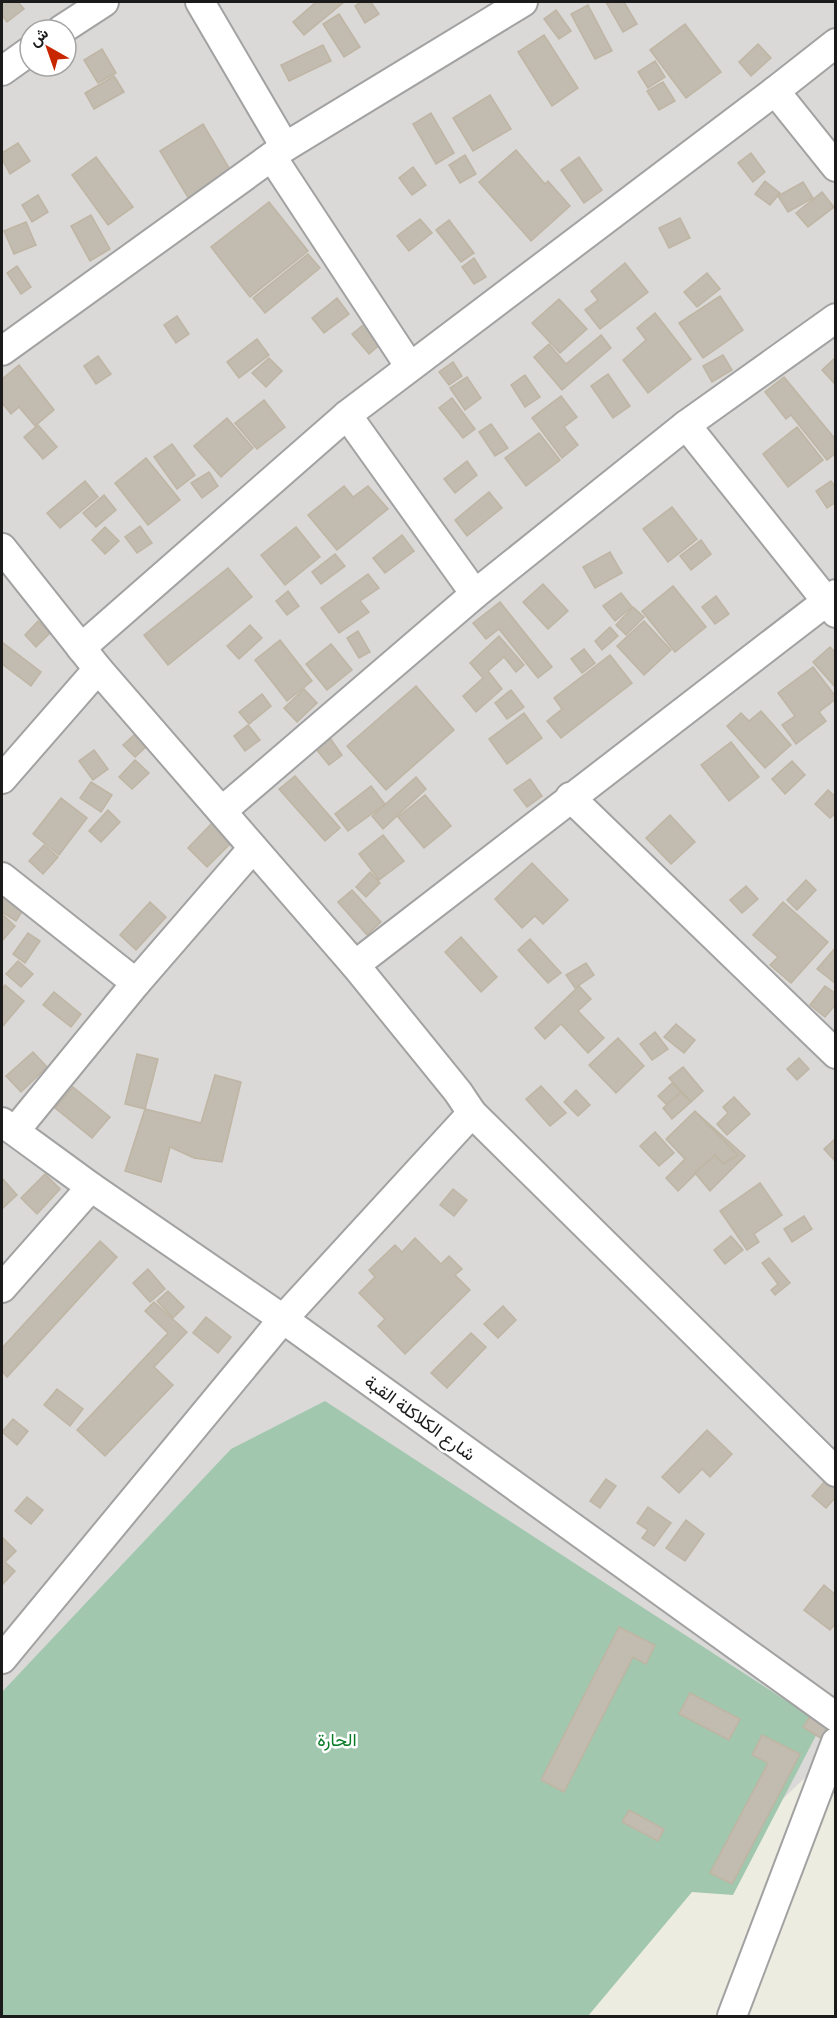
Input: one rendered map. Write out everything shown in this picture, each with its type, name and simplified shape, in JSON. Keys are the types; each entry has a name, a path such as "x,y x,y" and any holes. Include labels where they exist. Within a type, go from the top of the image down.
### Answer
{"street":[{"path":"78,19 104,2"},
{"path":"200,2 279,152 410,367"},
{"path":"2,351 279,152 523,2"},
{"path":"2,779 89,658 347,415 836,43"},
{"path":"2,70 18,59"},
{"path":"775,91 836,167"},
{"path":"222,811 475,594 686,425 836,318"},
{"path":"347,415 475,594"},
{"path":"355,965 570,797 832,603 686,425"},
{"path":"2,548 89,658 355,965 458,1092 471,1113 836,1472"},
{"path":"570,797 836,1054"},
{"path":"8,1126 253,848"},
{"path":"2,877 136,983"},
{"path":"2,1659 283,1319 471,1113"},
{"name":"شارع الكلاكلة القبة","path":"8,1126 91,1187 283,1319 836,1717"},
{"path":"2,1288 91,1187"},
{"path":"732,2016 836,1742"}],"shaded area":[{"path":"2,2 835,2 835,1749 556,2016 2,2016"}],"green space":[{"name":"الحارة","path":"325,1401 822,1724 733,1895 692,1892 588,2016 2,2016 2,1692 231,1449"}],"building":[{"path":"2,2 18,2 24,9 7,22 2,15"},
{"path":"316,2 344,2 304,35 293,22"},
{"path":"361,2 371,2 379,14 365,23 355,6"},
{"path":"606,2 624,2 637,24 623,32"},
{"path":"588,5 612,51 595,59 571,14"},
{"path":"556,10 571,31 559,39 544,19"},
{"path":"339,14 360,47 344,57 323,24"},
{"path":"685,24 721,72 686,98 650,50"},
{"path":"544,35 578,88 552,106 518,52"},
{"path":"758,44 771,58 751,76 739,62"},
{"path":"323,45 331,61 289,81 281,65"},
{"path":"102,49 116,73 98,83 84,60"},
{"path":"655,61 665,77 648,88 638,72"},
{"path":"114,76 124,92 94,109 85,93"},
{"path":"663,82 675,101 659,110 647,91"},
{"path":"490,95 511,129 473,151 453,118"},
{"path":"431,113 454,153 436,164 413,124"},
{"path":"203,124 232,173 189,199 160,151"},
{"path":"18,143 30,161 10,174 2,159 2,153"},
{"path":"516,150 545,184 548,181 570,206 531,241 479,182"},
{"path":"751,153 765,172 753,182 738,163"},
{"path":"465,155 476,174 460,183 449,165"},
{"path":"96,157 133,207 108,225 72,175"},
{"path":"579,157 602,190 584,203 561,170"},
{"path":"413,167 426,185 412,195 399,178"},
{"path":"765,181 780,193 770,205 755,194"},
{"path":"803,182 813,198 788,212 778,196"},
{"path":"822,192 834,207 808,227 796,213"},
{"path":"38,195 48,212 32,222 22,205"},
{"path":"269,202 308,251 250,297 211,247"},
{"path":"91,215 110,249 90,261 71,226"},
{"path":"680,218 690,238 669,248 659,228"},
{"path":"420,219 432,233 409,251 397,236"},
{"path":"449,220 474,253 461,262 436,230"},
{"path":"26,222 36,245 14,254 4,231"},
{"path":"308,254 320,268 265,313 253,298"},
{"path":"474,258 486,277 474,284 462,267"},
{"path":"625,263 648,292 600,329 585,310 598,300 591,291"},
{"path":"17,266 31,287 21,294 7,273"},
{"path":"707,273 720,289 697,307 684,292"},
{"path":"720,296 743,330 703,358 679,323"},
{"path":"337,298 349,314 324,333 312,318"},
{"path":"559,299 587,329 560,353 532,323"},
{"path":"655,313 691,359 648,393 623,360 646,340 637,328"},
{"path":"177,316 189,334 176,343 164,325"},
{"path":"373,317 389,337 369,354 352,334"},
{"path":"601,335 611,348 562,390 534,357 549,344 566,364"},
{"path":"257,339 269,355 239,378 227,362"},
{"path":"723,355 732,370 712,382 703,366"},
{"path":"98,356 111,374 96,384 84,366"},
{"path":"836,357 836,382 834,383 822,370"},
{"path":"269,358 282,371 266,387 252,373"},
{"path":"453,362 462,376 449,385 439,372"},
{"path":"19,365 54,410 35,426 19,407 11,414 2,403 2,379"},
{"path":"608,374 630,406 613,418 591,386"},
{"path":"525,375 540,397 525,407 511,385"},
{"path":"467,377 481,398 465,410 450,388"},
{"path":"784,377 836,440 836,453 827,460 791,415 786,419 765,392"},
{"path":"561,396 577,417 564,427 578,445 562,458 532,418"},
{"path":"452,398 475,429 463,438 439,408"},
{"path":"264,400 285,427 257,449 235,423"},
{"path":"227,418 253,448 221,477 194,446"},
{"path":"491,424 508,448 495,456 479,432"},
{"path":"38,425 57,447 43,459 24,437"},
{"path":"797,427 823,460 788,487 763,454"},
{"path":"539,433 560,460 526,486 505,458"},
{"path":"172,444 195,475 177,489 154,457"},
{"path":"146,458 180,500 148,525 115,483"},
{"path":"467,461 477,475 455,493 444,479"},
{"path":"209,472 218,486 202,498 191,483"},
{"path":"85,481 98,497 60,528 47,513"},
{"path":"831,481 836,488 836,502 827,508 816,491"},
{"path":"344,486 353,497 368,486 388,509 337,550 308,515"},
{"path":"489,492 502,508 467,536 455,520"},
{"path":"104,495 116,510 96,527 83,513"},
{"path":"672,507 697,539 668,562 643,529"},
{"path":"140,526 152,543 137,553 125,537"},
{"path":"105,527 119,541 105,554 92,540"},
{"path":"296,527 320,557 285,585 261,555"},
{"path":"402,535 414,551 385,573 373,558"},
{"path":"701,540 711,554 691,570 680,556"},
{"path":"610,552 622,573 595,588 583,567"},
{"path":"335,554 345,566 321,584 312,572"},
{"path":"228,568 252,597 168,665 144,635"},
{"path":"368,574 379,588 360,601 369,612 339,633 321,608"},
{"path":"543,584 568,611 548,629 523,602"},
{"path":"673,586 706,627 675,652 642,611"},
{"path":"288,591 299,606 287,615 276,601"},
{"path":"621,593 632,607 615,621 603,606"},
{"path":"716,596 729,614 715,624 702,607"},
{"path":"500,602 552,667 538,678 499,629 486,639 473,623"},
{"path":"633,607 644,617 626,635 616,625"},
{"path":"38,621 50,633 36,647 25,635"},
{"path":"644,621 671,650 644,675 617,646"},
{"path":"250,625 262,638 239,659 227,646"},
{"path":"610,627 618,636 602,650 595,641"},
{"path":"358,631 370,652 359,658 347,638"},
{"path":"499,636 524,665 516,672 504,657 488,671 502,689 476,712 463,696 483,678 470,663"},
{"path":"280,640 312,681 287,701 255,660"},
{"path":"2,642 41,672 31,686 2,664"},
{"path":"331,644 352,670 327,690 306,664"},
{"path":"830,647 836,653 836,688 813,662"},
{"path":"584,649 595,663 582,673 571,659"},
{"path":"610,655 632,683 561,738 547,721 562,709 554,698"},
{"path":"813,667 836,699 819,712 826,721 796,744 782,725 795,716 778,693"},
{"path":"416,686 454,730 386,790 347,746"},
{"path":"304,689 317,703 297,722 284,708"},
{"path":"511,690 524,707 507,719 495,703"},
{"path":"262,694 271,706 249,724 239,712"},
{"path":"761,711 791,745 765,768 727,726 741,713 749,721"},
{"path":"524,713 542,738 507,764 489,739"},
{"path":"248,725 260,740 245,751 234,736"},
{"path":"135,734 146,747 135,757 123,745"},
{"path":"330,738 342,755 329,765 316,749"},
{"path":"731,742 759,777 729,801 701,765"},
{"path":"94,750 108,769 93,780 79,761"},
{"path":"135,760 149,773 132,789 119,777"},
{"path":"792,761 805,775 785,794 772,779"},
{"path":"295,776 340,828 325,841 279,789"},
{"path":"416,777 426,789 383,829 372,816"},
{"path":"530,779 542,796 527,807 514,790"},
{"path":"91,782 112,795 101,812 80,798"},
{"path":"371,786 385,804 348,831 335,814"},
{"path":"828,790 836,797 836,813 830,818 815,804"},
{"path":"425,795 451,826 424,848 398,817"},
{"path":"61,798 87,818 59,855 33,834"},
{"path":"108,810 120,822 101,842 89,831"},
{"path":"670,815 695,842 671,864 646,838"},
{"path":"213,822 233,841 207,867 188,848"},
{"path":"383,835 404,861 379,880 359,854"},
{"path":"44,845 58,857 43,874 29,861"},
{"path":"532,863 568,900 543,924 535,916 522,928 495,899"},
{"path":"370,872 380,883 366,897 356,887"},
{"path":"806,880 816,890 797,910 787,900"},
{"path":"746,886 758,899 742,913 730,900"},
{"path":"352,890 381,922 367,935 338,902"},
{"path":"2,891 25,907 16,921 2,912"},
{"path":"150,902 166,917 136,950 120,935"},
{"path":"783,902 828,942 791,983 770,965 778,957 753,935"},
{"path":"2,914 15,926 2,941"},
{"path":"28,933 40,941 25,963 13,954"},
{"path":"461,937 497,977 481,992 445,952"},
{"path":"530,939 561,973 548,983 518,950"},
{"path":"836,947 836,984 817,969"},
{"path":"18,961 33,974 21,987 6,974"},
{"path":"586,963 594,975 575,988 566,975"},
{"path":"5,985 24,1001 2,1027 2,989"},
{"path":"579,986 591,999 578,1011 604,1038 588,1053 561,1024 545,1039 535,1028"},
{"path":"825,986 836,994 836,1004 825,1017 810,1005"},
{"path":"54,992 81,1014 71,1027 43,1005"},
{"path":"676,1024 695,1040 684,1053 664,1037"},
{"path":"655,1032 668,1049 652,1060 640,1044"},
{"path":"618,1038 644,1066 616,1093 589,1065"},
{"path":"33,1052 47,1067 21,1092 6,1076"},
{"path":"137,1054 158,1059 145,1109 125,1104"},
{"path":"799,1058 809,1069 797,1080 787,1069"},
{"path":"683,1067 703,1091 691,1102 669,1078"},
{"path":"215,1075 241,1082 222,1162 194,1158 170,1147 161,1182 125,1171 145,1109 201,1123"},
{"path":"672,1083 681,1092 667,1105 658,1096"},
{"path":"541,1086 566,1113 550,1126 526,1099"},
{"path":"73,1087 110,1117 92,1138 55,1108"},
{"path":"576,1090 590,1105 578,1116 564,1102"},
{"path":"681,1092 691,1102 672,1119 663,1108"},
{"path":"734,1097 750,1114 727,1135 717,1124 728,1113 723,1107"},
{"path":"695,1111 738,1155 726,1167 715,1155 678,1191 666,1178 685,1159 666,1139"},
{"path":"698,1114 745,1156 710,1191 695,1173 715,1155 723,1164 738,1155"},
{"path":"655,1132 674,1153 659,1166 640,1146"},
{"path":"836,1138 836,1162 824,1149"},
{"path":"45,1174 60,1189 37,1214 21,1198"},
{"path":"2,1178 17,1195 2,1209"},
{"path":"760,1183 782,1215 754,1234 759,1242 747,1250 720,1211"},
{"path":"453,1189 467,1200 454,1216 440,1205"},
{"path":"804,1216 812,1229 792,1242 784,1229"},
{"path":"731,1236 743,1250 725,1264 714,1250"},
{"path":"415,1238 441,1264 449,1256 462,1269 455,1275 470,1290 405,1354 378,1326 385,1319 359,1293 375,1277 369,1270 395,1245 402,1252"},
{"path":"100,1241 117,1257 7,1377 2,1371 2,1348"},
{"path":"769,1258 790,1283 775,1295 771,1290 778,1284 762,1263"},
{"path":"148,1269 165,1289 150,1302 133,1283"},
{"path":"168,1291 184,1307 173,1318 157,1301"},
{"path":"154,1302 187,1332 154,1367 173,1385 105,1456 77,1430 168,1333 145,1311"},
{"path":"503,1306 516,1320 498,1338 484,1324"},
{"path":"206,1317 231,1337 218,1353 193,1333"},
{"path":"471,1333 486,1347 447,1388 431,1373"},
{"path":"57,1389 83,1409 70,1426 44,1405"},
{"path":"13,1419 28,1431 17,1445 2,1432"},
{"path":"707,1430 732,1454 710,1477 702,1469 679,1493 662,1477"},
{"path":"606,1479 616,1486 600,1508 590,1501"},
{"path":"826,1480 836,1488 836,1497 826,1508 812,1496"},
{"path":"27,1497 43,1510 31,1524 15,1511"},
{"path":"648,1507 671,1523 654,1546 642,1538 648,1530 637,1523"},
{"path":"686,1520 704,1534 685,1561 666,1548"},
{"path":"2,1537 16,1551 5,1562 15,1571 2,1585"},
{"path":"824,1585 836,1595 836,1623 830,1630 804,1610"},
{"path":"619,1627 655,1645 646,1664 633,1657 564,1792 541,1780"},
{"path":"690,1693 740,1719 729,1740 679,1714"},
{"path":"815,1709 836,1721 832,1732 828,1730 822,1739 803,1727"},
{"path":"762,1735 800,1754 732,1884 710,1873 768,1763 752,1755"},
{"path":"629,1810 664,1829 658,1841 622,1822"}]}
